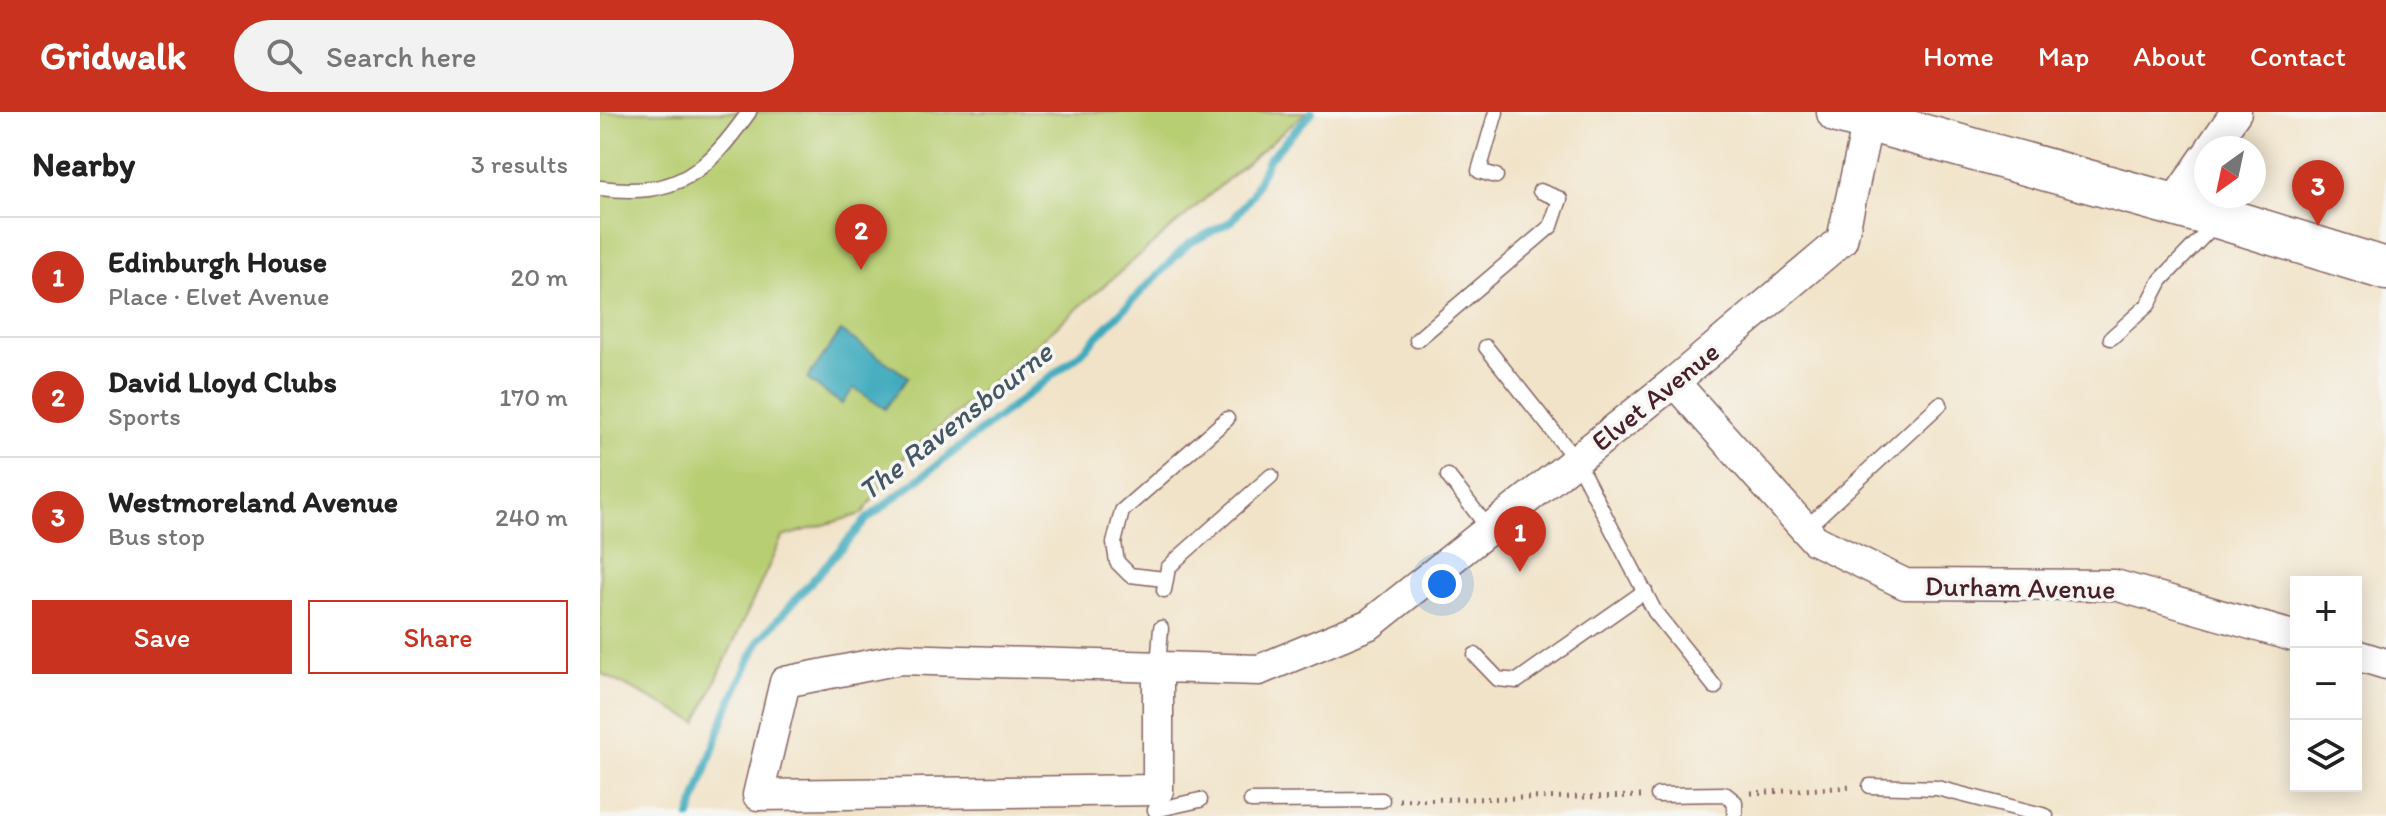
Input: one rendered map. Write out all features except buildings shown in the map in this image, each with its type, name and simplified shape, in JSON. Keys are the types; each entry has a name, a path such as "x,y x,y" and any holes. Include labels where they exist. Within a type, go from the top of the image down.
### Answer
{"street":[{"path":"2219,136 2236,112"},
{"path":"1853,116 2221,218 2386,269"},
{"name":"Elvet Avenue","path":"756,806 785,682 900,659 1259,670 1370,624 1674,382 1842,240 1853,116"},
{"path":"2172,205 2194,173"},
{"name":"Durham Avenue","path":"1674,382 1815,540 1905,584 2115,585 2290,635"},
{"path":"2362,657 2386,664"},
{"path":"756,806 1156,805 1158,667"}],"lane":[{"path":"600,188 667,188 693,175 709,161 749,112"},
{"path":"1496,112 1479,171 1496,176"},
{"path":"1417,340 1551,226 1560,199 1540,191"},
{"path":"2111,338 2148,305 2161,280 2221,218"},
{"path":"1486,347 1576,460 1655,612 1715,687"},
{"path":"1805,529 1940,404"},
{"path":"1227,419 1122,511 1114,543 1117,562 1130,575 1164,584 1177,559 1271,476"},
{"path":"1448,476 1489,529"},
{"path":"1475,655 1498,679 1517,681 1645,591"},
{"path":"1158,667 1161,628"},
{"path":"1870,786 1937,788 2046,816"},
{"path":"1658,795 1725,794 1735,802 1735,816"},
{"path":"1156,805 1200,800"},
{"path":"1251,801 1382,800"}],"path":[{"path":"1725,794 1870,786"},
{"path":"1382,800 1658,795"}],"green space":[{"path":"600,112 1306,112 899,462 862,514 782,537 697,722 600,673"}],"water":[{"path":"841,331 908,377 885,409 854,388 842,404 807,379"}],"waterway":[{"name":"The Ravensbourne","path":"690,816 725,714 758,642 867,519 1080,354 1188,244 1232,221 1252,195 1268,160 1312,112"}],"place":[{"name":"Westmoreland Avenue","path":"2318,226"},
{"name":"David Lloyd Clubs","path":"861,270"},
{"name":"Edinburgh House","path":"1520,572"}]}
